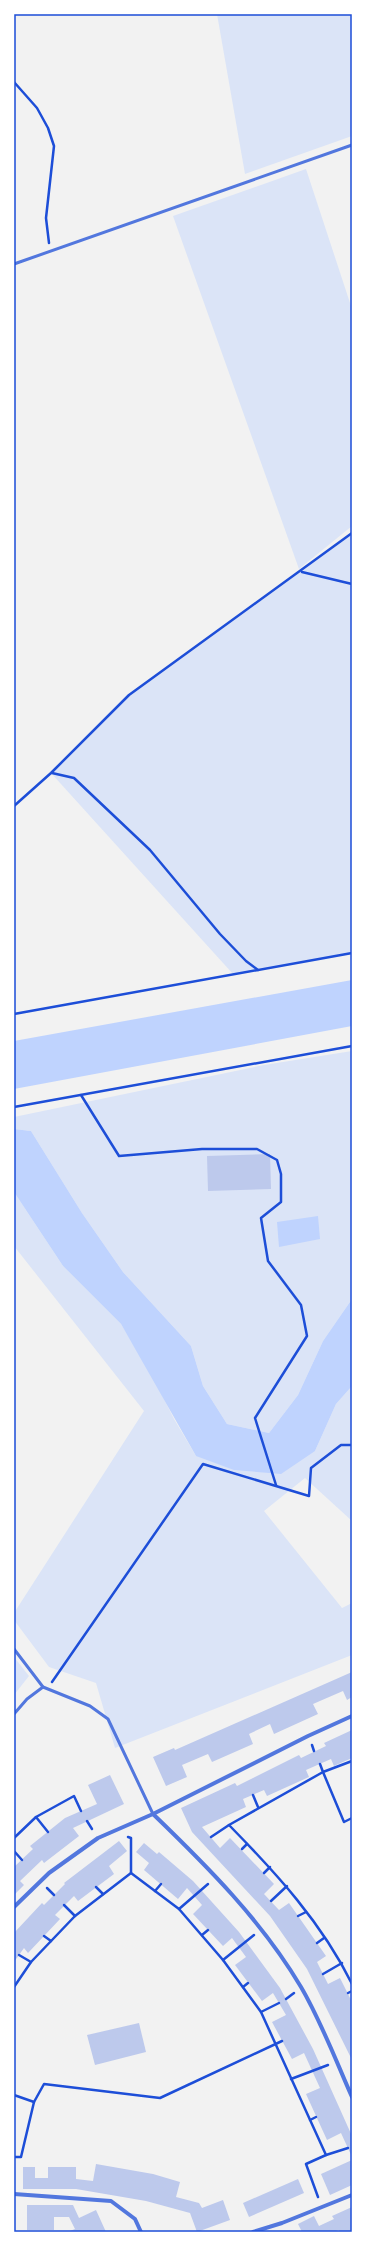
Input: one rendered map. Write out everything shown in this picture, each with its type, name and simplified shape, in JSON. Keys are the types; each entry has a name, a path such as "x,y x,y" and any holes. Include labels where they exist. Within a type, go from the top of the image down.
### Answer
{"street":[{"path":"14,1907 48,1873 98,1838 152,1814 308,1736 352,1716"},
{"path":"152,1814 201,1860 261,1930 301,1987 352,2097"},
{"path":"14,2194 111,2201 135,2219 141,2232"},
{"path":"253,2232 282,2223 352,2195"}],"lane":[{"path":"14,264 352,145"},
{"path":"14,1649 43,1687 90,1706 108,1719 152,1814"},
{"path":"14,1714 27,1699 43,1687"}],"path":[{"path":"14,82 37,108 48,128 54,146 46,218 50,251"},
{"path":"14,806 51,773 129,695 301,572 352,533"},
{"path":"301,572 352,584"},
{"path":"51,773 74,778 150,850 220,934 246,961 258,970"},
{"path":"14,1014 352,953"},
{"path":"14,1107 352,1046"},
{"path":"81,1095 119,1156 202,1149 257,1149 278,1160 281,1174 280,1202 261,1218 268,1261 300,1305 307,1336 255,1418 276,1485"},
{"path":"48,1689 203,1464 309,1496 311,1468 341,1444 352,1445"},
{"path":"211,1837 258,1808 323,1772 352,1760"},
{"path":"320,1764 344,1822 352,1818"},
{"path":"253,1795 258,1808"},
{"path":"14,1838 36,1818 74,1796 81,1811"},
{"path":"36,1818 48,1832"},
{"path":"229,1825 288,1886 342,1963 352,1984"},
{"path":"115,1831 132,1838 132,1873"},
{"path":"242,1850 247,1844"},
{"path":"14,1851 22,1860"},
{"path":"264,1872 270,1867"},
{"path":"132,1873 179,1910 224,1960 261,2012 326,2155"},
{"path":"14,1987 31,1962 75,1916 132,1873"},
{"path":"155,1891 161,1884"},
{"path":"271,1901 288,1886"},
{"path":"96,1887 103,1894"},
{"path":"179,1910 201,1890"},
{"path":"64,1905 75,1916"},
{"path":"298,1916 306,1912"},
{"path":"202,1935 208,1930"},
{"path":"44,1936 51,1941"},
{"path":"317,1943 324,1938"},
{"path":"224,1960 246,1941"},
{"path":"19,1954 31,1962"},
{"path":"323,1974 342,1963"},
{"path":"243,1987 248,1983"},
{"path":"348,1993 352,1991"},
{"path":"261,2012 279,2003"},
{"path":"14,2158 21,2157 34,2102 44,2084 160,2098 282,2041"},
{"path":"291,2079 321,2067"},
{"path":"14,2095 34,2102"},
{"path":"310,2120 316,2117"},
{"path":"322,2207 306,2164 326,2155 348,2148"}],"shaded area":[{"path":"217,14 352,14 352,136 245,174"},
{"path":"306,169 352,309 352,526 299,569 173,216"},
{"path":"352,533 352,953 233,974 51,773 129,695"},
{"path":"352,1051 352,1299 323,1341 298,1395 269,1433 227,1424 203,1386 191,1346 123,1272 82,1213 31,1131 14,1129 14,1117 264,1065"},
{"path":"14,1192 63,1266 121,1324 155,1381 174,1419 196,1456 315,1451 336,1404 352,1386 352,1521 305,1478 264,1511 342,1608 352,1603 352,1655 115,1748 96,1683 49,1667 14,1620 14,1613 144,1411 14,1246"},
{"path":"14,1657 29,1676 14,1695"}],"water":[{"path":"352,980 352,1026 14,1089 14,1041"},
{"path":"14,1129 31,1131 82,1213 123,1272 191,1346 203,1386 227,1424 269,1433 298,1395 323,1341 352,1299 352,1386 336,1404 315,1451 281,1474 234,1470 196,1456 121,1324 63,1266 14,1192"},
{"path":"318,1216 320,1239 279,1247 277,1222"}],"building":[{"path":"270,1154 271,1189 208,1191 207,1156"},
{"path":"352,1672 352,1697 347,1700 343,1691 313,1704 318,1714 274,1734 270,1724 249,1734 253,1744 212,1762 208,1754 182,1765 187,1777 166,1786 153,1757 174,1748 175,1750"},
{"path":"352,1730 352,1758 334,1766 331,1759 306,1770 309,1777 267,1796 264,1790 243,1799 246,1807 202,1827 220,1848 230,1838 274,1884 264,1894 279,1910 289,1903 326,1956 317,1962 328,1984 340,1978 352,2002 352,2060 307,1969 270,1916 192,1832 181,1808 235,1783 237,1786 299,1755 301,1758 326,1746 324,1743"},
{"path":"110,1775 124,1804 73,1828 79,1836 44,1863 42,1860 20,1881 24,1885 14,1895 14,1867 33,1849 30,1846 65,1818 97,1804 88,1785"},
{"path":"119,1841 127,1851 109,1866 114,1874 78,1901 74,1896 55,1915 60,1919 28,1953 24,1948 14,1962 14,1933 42,1903 44,1905 65,1884 64,1883"},
{"path":"144,1843 157,1854 159,1852 193,1881 239,1932 280,1988 313,2049 352,2136 352,2157 341,2133 327,2140 306,2094 320,2088 304,2053 292,2059 272,2022 286,2015 273,1993 262,2001 235,1965 246,1957 232,1938 223,1946 193,1914 202,1905 187,1888 178,1899 144,1870 149,1863 136,1852"},
{"path":"139,2023 146,2052 95,2065 87,2035"},
{"path":"352,2160 352,2185 330,2195 321,2174"},
{"path":"96,2164 153,2174 180,2182 176,2197 199,2203 202,2208 223,2200 230,2220 197,2232 190,2213 146,2201 76,2189 23,2189 23,2167 35,2167 35,2178 48,2178 48,2167 76,2167 76,2179 93,2181"},
{"path":"298,2179 304,2193 249,2217 243,2203"},
{"path":"27,2205 73,2205 79,2218 96,2210 106,2232 67,2232 75,2229 69,2217 54,2217 54,2230 27,2230"},
{"path":"352,2207 352,2232 340,2232 339,2230 333,2232 302,2232 298,2224 314,2216 319,2226 334,2219 332,2216"}]}
